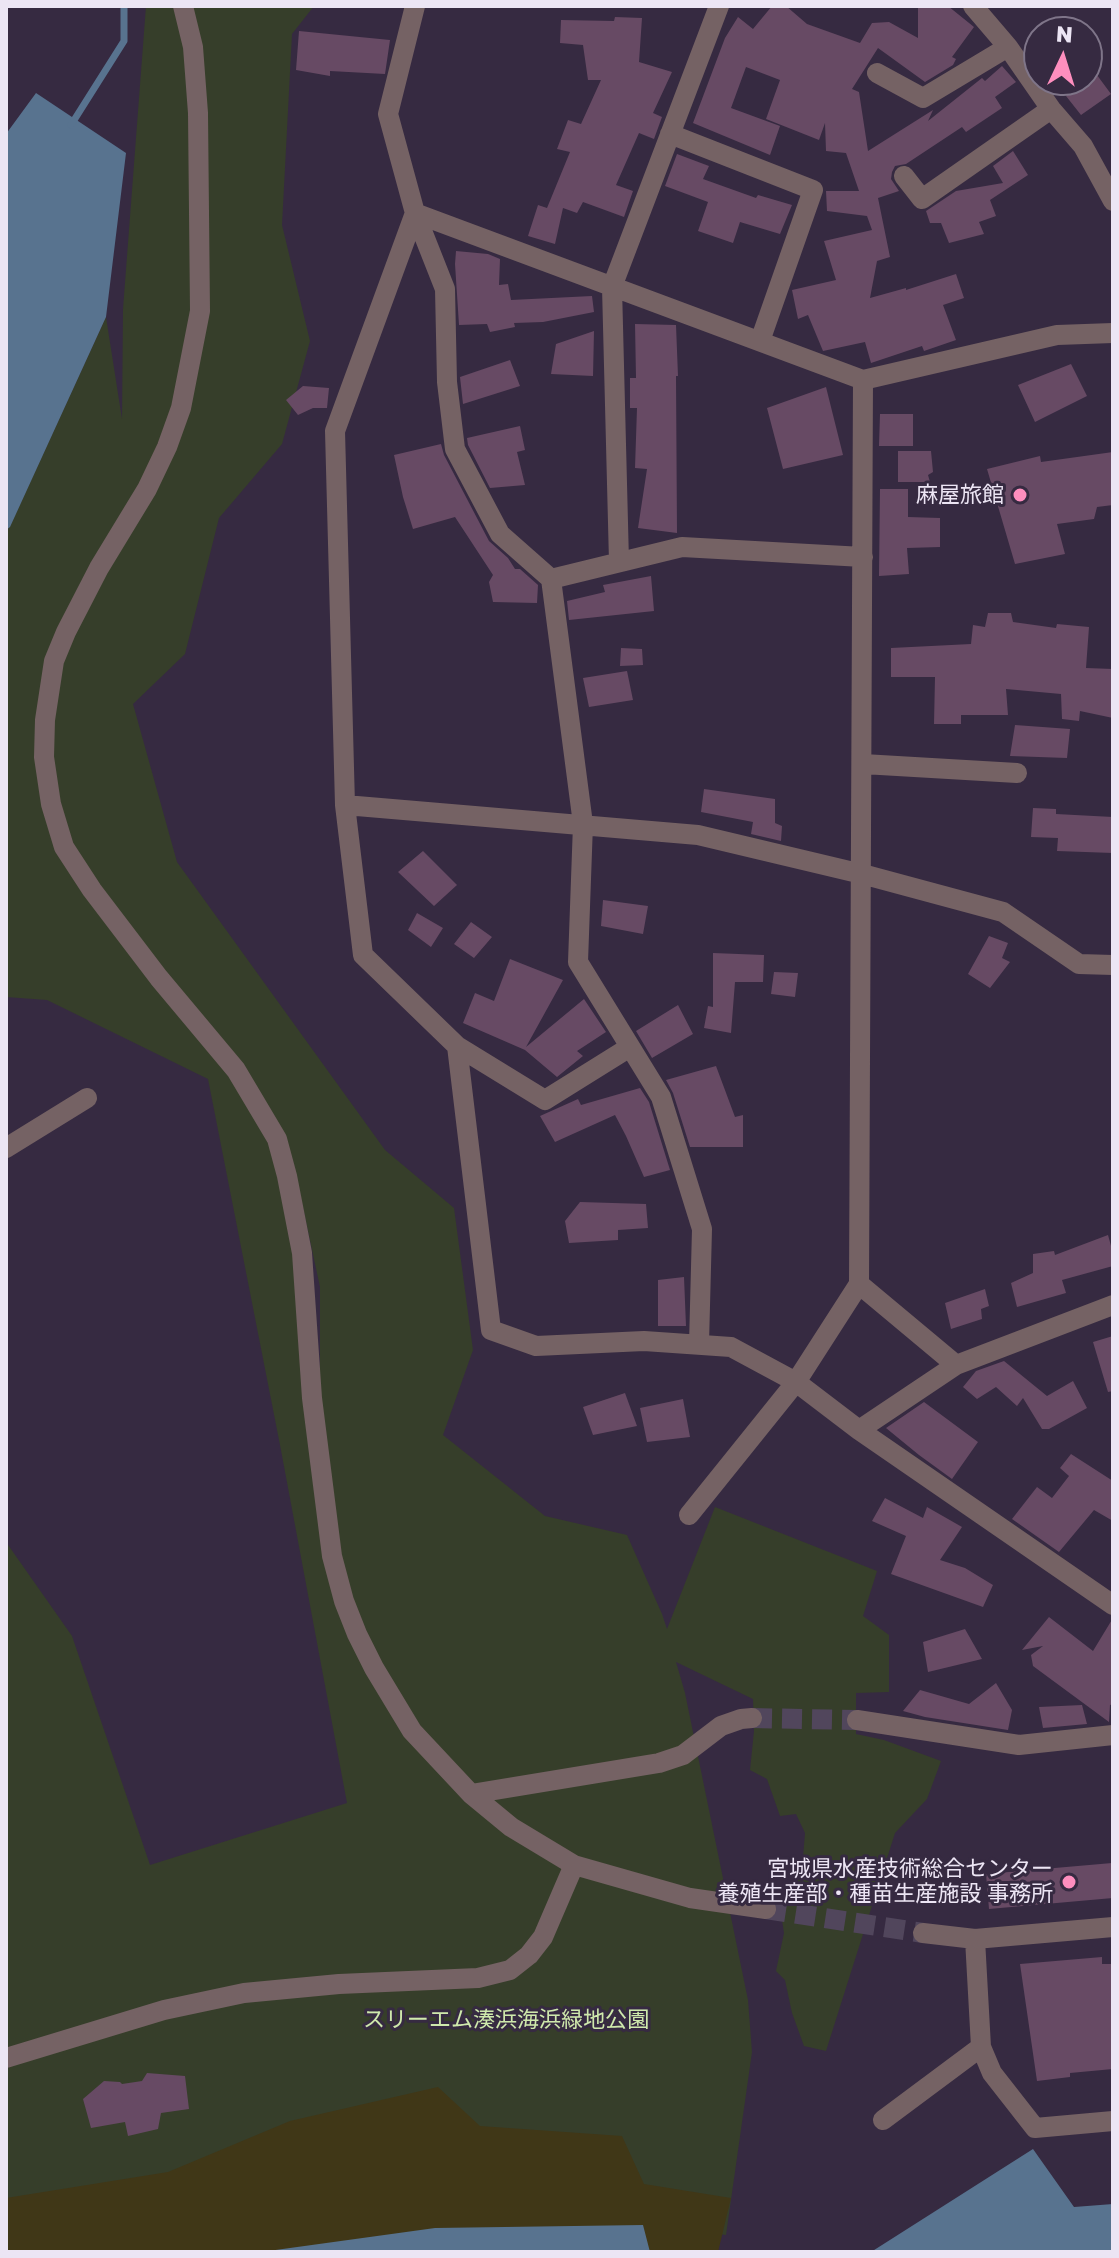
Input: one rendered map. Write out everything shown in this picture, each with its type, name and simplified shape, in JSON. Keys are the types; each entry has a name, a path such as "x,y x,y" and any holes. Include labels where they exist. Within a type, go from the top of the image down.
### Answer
{"street":[{"path":"183,6 193,47 198,113 200,311 181,408 167,447 147,489 99,568 54,661 45,720 44,757 51,804 64,847 92,890 159,978 236,1070 277,1139 302,1253 312,1398 332,1556 357,1634 412,1731 471,1794 511,1827 574,1865 690,1898 766,1909"},
{"path":"415,6 388,114 415,213 445,289 447,382 455,449 500,534 551,579 583,824 578,962 661,1097 702,1229 699,1344"},
{"path":"619,562 612,287 719,6"},
{"path":"973,6 1083,146 1113,201"},
{"path":"877,73 923,98 1008,47"},
{"path":"904,176 922,199 1051,109"},
{"path":"670,134 813,190 760,341"},
{"path":"415,213 863,380 1057,335 1113,333"},
{"path":"415,213 335,431 345,805 363,955 457,1046 545,1100 630,1047"},
{"path":"689,1515 796,1382 859,1284 863,380"},
{"path":"551,579 682,547 863,557"},
{"path":"863,764 1017,773"},
{"path":"345,805 698,835 1003,912 1079,964 1113,965"},
{"path":"457,1046 491,1330 536,1346 644,1341 731,1347 796,1382 859,1430 1113,1605"},
{"path":"6,1148 87,1098"},
{"path":"859,1284 956,1365"},
{"path":"859,1430 956,1365 1113,1305"},
{"path":"471,1794 659,1763 683,1755 721,1726 752,1718"},
{"path":"857,1720 1019,1745 1113,1735"},
{"path":"6,2058 164,2010 244,1993 339,1984 478,1978 510,1970 529,1955 543,1937 574,1865"},
{"path":"923,1933 975,1939 1113,1927"},
{"path":"975,1939 981,2047 992,2073 1035,2128 1113,2121"},
{"path":"883,2120 981,2047"}],"green space":[{"name":"スリーエム湊浜海浜緑地公園","path":"146,6 314,6 292,34 282,225 310,341 282,444 219,518 185,654 133,704 177,862 385,1150 454,1208 473,1350 443,1435 545,1516 627,1535 667,1629 715,1507 877,1571 863,1616 889,1635 889,1692 856,1693 856,1734 884,1740 941,1761 927,1799 895,1833 826,2051 804,2046 792,2013 785,1980 776,1971 784,1933 779,1901 802,1870 805,1833 796,1814 780,1816 767,1779 750,1770 753,1699 676,1662 748,2000 752,2052 726,2235 643,2225 6,2252 6,1542 72,1636 150,1865 347,1803 208,1079 47,1000 6,997 6,530 106,317 122,419 123,309","holes":["293,1161 320,1287 320,1418"]}],"sand":[{"path":"438,2087 480,2126 622,2136 644,2184 731,2198 718,2252 6,2252 6,2198 168,2172 290,2121"}],"water":[{"path":"36,93 126,153 106,317 6,530 6,134"},
{"path":"1033,2149 1074,2207 1113,2204 1113,2252 871,2252"},
{"path":"643,2225 650,2252 261,2252 435,2228"}],"building":[{"path":"772,6 786,6 807,24 860,43 872,23 889,22 918,38 918,6 948,6 974,27 952,57 956,59 953,65 925,82 878,48 852,89 859,92 868,151 933,110 928,121 1002,66 1016,82 995,97 1002,108 966,132 962,127 906,164 895,166 891,179 899,191 878,198 890,257 877,261 870,298 956,274 964,298 943,305 956,340 924,351 922,346 871,363 865,342 823,351 808,315 798,319 792,290 836,280 824,241 872,230 867,216 827,211 826,191 859,191 846,153 826,151 825,123 819,140 766,119 780,80 746,67 731,108 780,126 770,155 693,123 725,38 738,17 753,29"},
{"path":"615,17 642,18 639,62 672,72 653,113 662,117 654,139 639,133 616,185 633,191 624,217 583,202 577,213 563,208 555,244 528,236 538,205 547,208 570,152 557,149 568,120 581,124 601,80 588,80 583,45 560,43 561,20 614,21"},
{"path":"299,31 390,40 385,74 330,71 330,76 296,70"},
{"path":"1103,83 1111,94 1081,115 1066,96 1103,96"},
{"path":"1013,151 1028,175 990,200 996,216 979,222 984,234 949,243 941,223 930,223 926,211 956,191 1003,183 993,166"},
{"path":"677,154 709,166 703,179 756,198 758,195 792,205 780,234 740,222 733,243 698,231 708,202 665,186"},
{"path":"456,251 488,254 500,259 499,285 508,284 511,300 592,296 594,312 543,322 514,323 515,327 490,332 487,324 459,325"},
{"path":"635,324 676,325 677,533 638,528 647,469 635,468 637,408 630,408 630,378 636,378"},
{"path":"594,331 593,376 551,374 556,344"},
{"path":"510,360 520,386 463,404 460,377"},
{"path":"1071,364 1087,396 1035,422 1018,385"},
{"path":"303,386 329,388 327,408 313,408 298,415 286,400"},
{"path":"826,387 843,455 783,469 767,408"},
{"path":"880,414 913,414 913,446 879,446"},
{"path":"520,426 525,450 517,452 525,485 490,488 467,438"},
{"path":"441,444 489,541 515,569 520,569 538,585 537,603 493,602 489,582 493,575 455,517 413,529 394,455"},
{"path":"898,451 931,451 933,472 928,475 930,482 898,482"},
{"path":"1113,452 1113,505 1097,507 1094,519 1057,524 1065,554 1015,564 987,469 1040,456 1041,462"},
{"path":"880,489 908,489 908,517 940,518 940,547 907,548 909,574 879,576"},
{"path":"651,576 654,611 569,620 567,601 605,592 603,585"},
{"path":"988,613 1011,613 1013,622 1056,628 1057,624 1089,627 1086,668 1113,669 1113,718 1080,711 1079,721 1062,719 1061,694 1006,689 1008,715 961,715 961,724 934,724 935,677 891,677 891,648 971,644 973,625 985,627"},
{"path":"621,648 642,649 643,665 620,666"},
{"path":"627,671 633,700 589,707 583,678"},
{"path":"1015,725 1070,729 1067,758 1010,756"},
{"path":"704,789 775,799 775,823 782,826 781,841 751,834 753,822 701,812"},
{"path":"1033,808 1056,809 1056,814 1113,817 1113,853 1057,851 1058,838 1031,837"},
{"path":"423,851 457,885 434,906 398,872"},
{"path":"603,900 648,906 643,934 601,926"},
{"path":"417,913 443,928 431,947 408,930"},
{"path":"471,922 492,937 474,958 454,944"},
{"path":"989,936 1008,943 1002,958 1010,962 990,988 968,974"},
{"path":"713,953 764,955 763,982 735,982 731,1033 704,1028 708,1006 713,1007"},
{"path":"510,959 563,980 526,1047 584,999 606,1032 577,1051 583,1056 557,1077 525,1050 463,1023 475,993 494,1001"},
{"path":"774,972 798,973 795,997 771,994"},
{"path":"678,1005 693,1034 652,1058 636,1031"},
{"path":"716,1066 735,1117 743,1115 743,1147 690,1147 666,1080"},
{"path":"640,1088 649,1102 670,1170 644,1177 615,1115 555,1142 540,1116 578,1099 581,1105"},
{"path":"580,1202 646,1204 648,1228 618,1230 618,1240 569,1243 565,1221"},
{"path":"1108,1235 1113,1266 1062,1280 1066,1293 1017,1307 1011,1283 1033,1273 1033,1254 1054,1251 1055,1255"},
{"path":"684,1277 686,1326 658,1326 658,1280"},
{"path":"985,1289 989,1306 981,1309 982,1319 951,1329 945,1303"},
{"path":"1113,1336 1113,1391 1108,1392 1093,1342"},
{"path":"1004,1361 1047,1396 1073,1381 1087,1408 1049,1429 1042,1429 1023,1398 1017,1406 996,1387 977,1399 963,1387 976,1371"},
{"path":"625,1393 637,1426 593,1435 583,1407"},
{"path":"683,1399 690,1437 647,1442 640,1408"},
{"path":"924,1402 978,1442 952,1479 886,1428"},
{"path":"1071,1454 1113,1481 1113,1521 1094,1510 1059,1552 1012,1519 1037,1487 1052,1498 1069,1476 1060,1468"},
{"path":"885,1498 923,1518 927,1507 962,1527 940,1560 965,1568 993,1585 983,1607 891,1574 906,1536 872,1521"},
{"path":"1049,1617 1093,1651 1113,1618 1113,1704 1110,1705 1109,1722 1033,1666 1031,1655 1043,1646 1022,1650"},
{"path":"965,1629 982,1659 928,1672 923,1642"},
{"path":"996,1683 1012,1710 1008,1730 903,1711 920,1690 969,1704"},
{"path":"1082,1705 1087,1724 1043,1728 1039,1707"},
{"path":"1112,1863 1113,1898 989,1909 986,1874"},
{"path":"1102,1957 1102,1964 1113,1964 1113,2069 1070,2073 1070,2077 1037,2081 1020,1964"},
{"path":"147,2073 185,2076 189,2109 161,2113 158,2129 128,2136 125,2122 91,2128 83,2099 104,2081 122,2084 142,2081"}],"waterway":[{"path":"71,125 124,41 124,6"}],"tunnel":[{"path":"752,1718 857,1720"},
{"path":"766,1909 923,1933"}],"place":[{"name":"麻屋旅館","path":"1020,495"},
{"name":"宮城県水産技術総合センター 養殖生産部・種苗生産施設 事務所","path":"1069,1882"}]}
